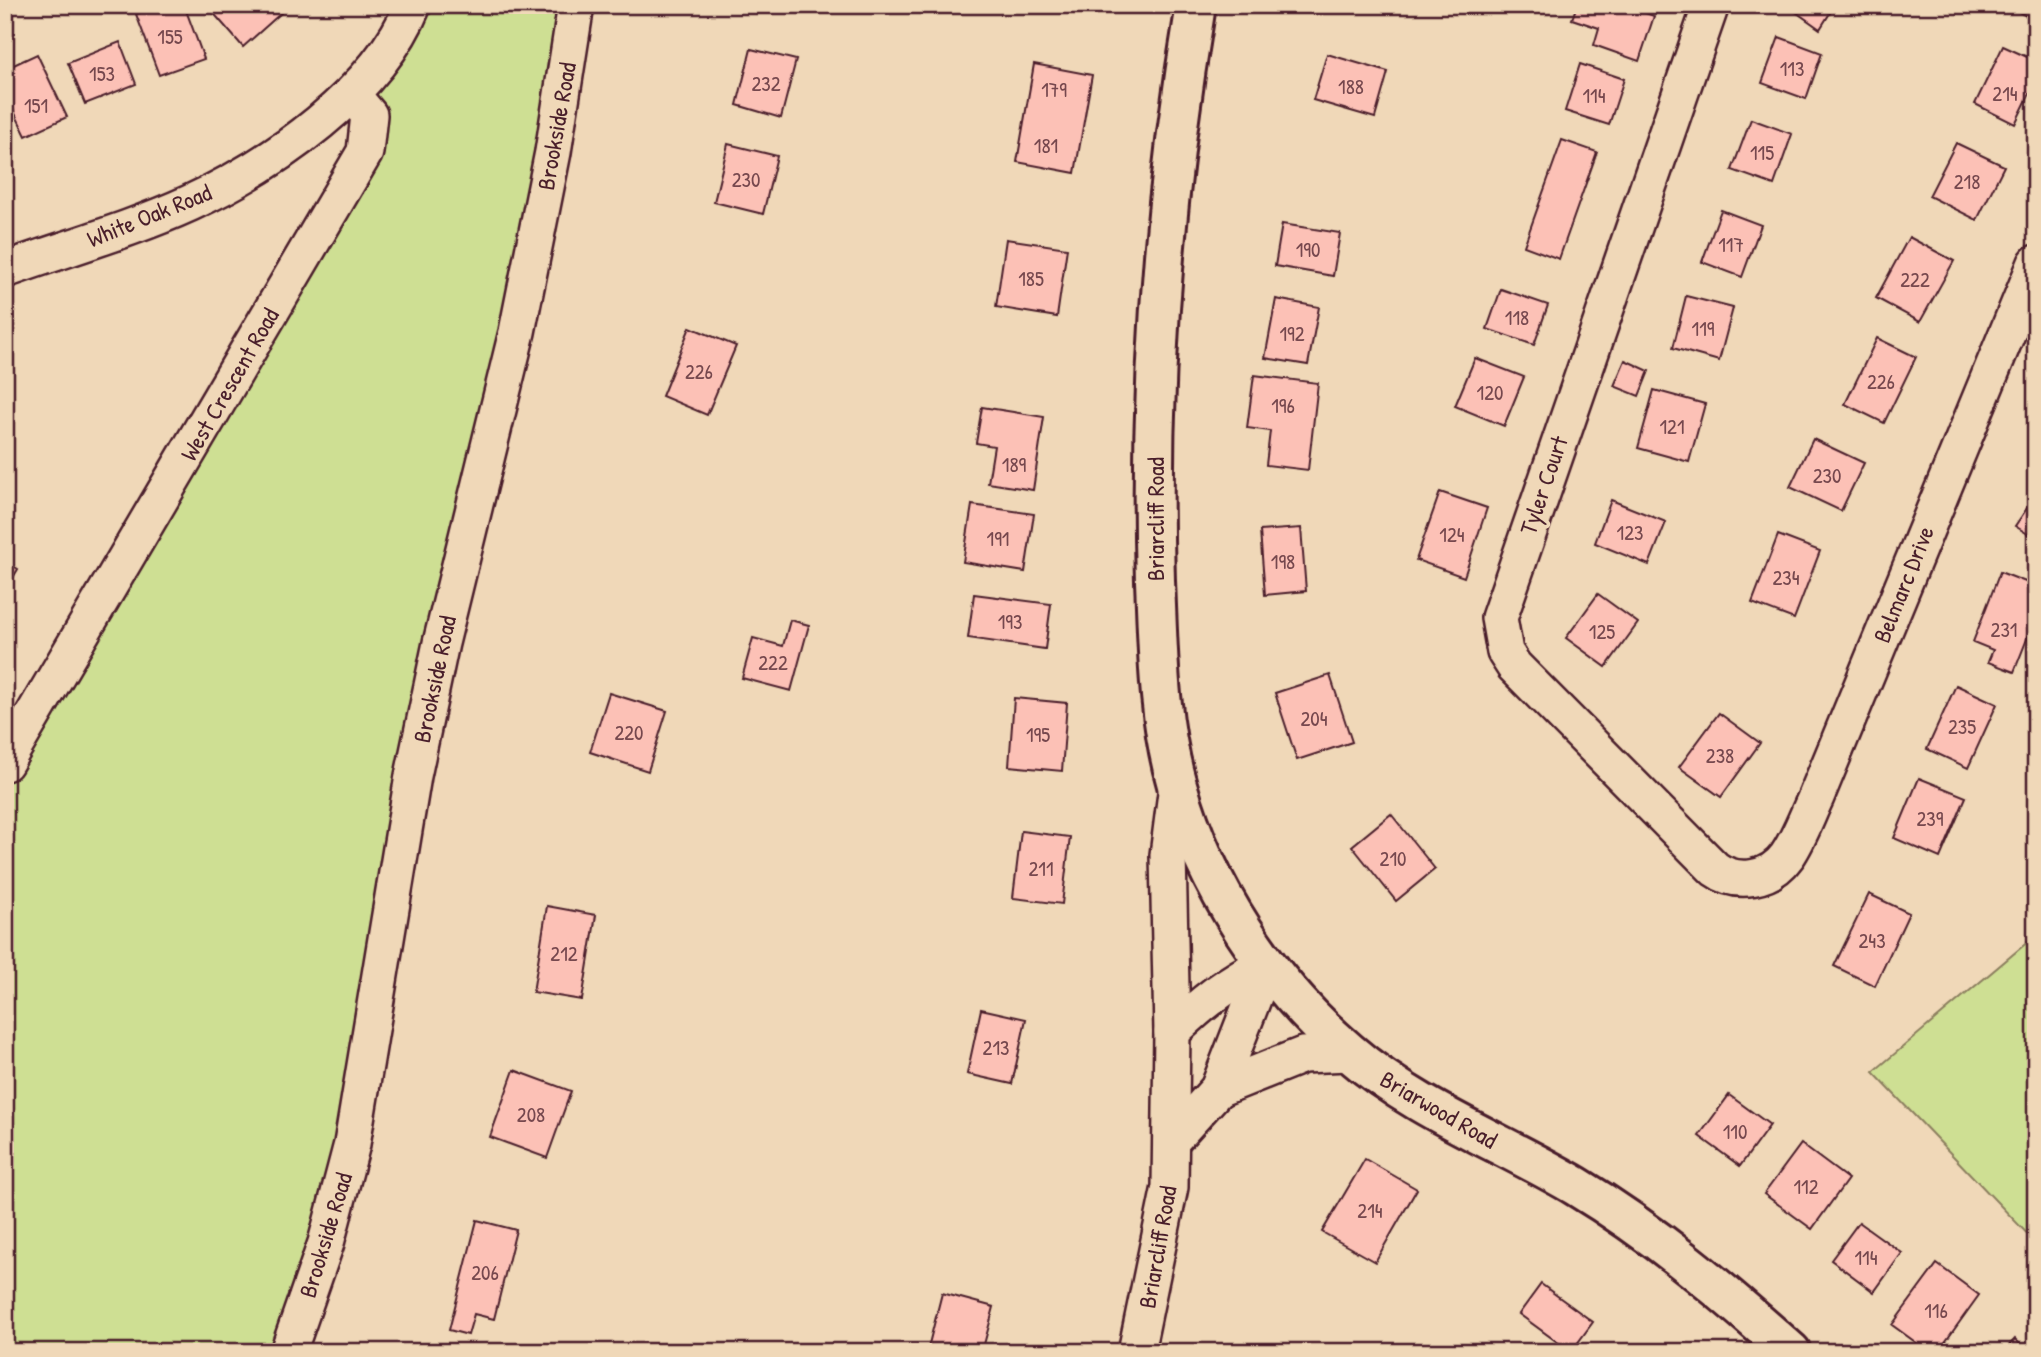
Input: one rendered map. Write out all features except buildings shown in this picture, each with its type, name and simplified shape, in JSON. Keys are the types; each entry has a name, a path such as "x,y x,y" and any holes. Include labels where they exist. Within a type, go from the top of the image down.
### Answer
{"street":[{"path":"353,96 407,20 412,5"},
{"name":"Brookside Road","path":"288,1352 326,1243 352,1144 413,776 441,643 517,332 553,152 576,5"},
{"name":"Briarcliff Road","path":"1136,1352 1170,1187 1172,1032 1168,855 1177,785 1159,685 1155,444 1167,233 1196,5"},
{"name":"Tyler Court","path":"1711,5 1499,618 1505,652 1514,666 1715,869 1727,878 1743,881"},
{"name":"White Oak Road","path":"5,270 191,203 274,154 353,96"},
{"name":"West Crescent Road","path":"5,763 365,152 369,115 353,96"},
{"name":"Belmarc Drive","path":"1743,881 1763,874 1786,858 1816,797 2036,263"},
{"name":"Briarwood Road","path":"1177,785 1199,846 1233,914 1267,963 1314,1020 1349,1053 1395,1087 1461,1126 1577,1187 1654,1237 1727,1294 1791,1352"},
{"path":"1172,1032 1208,996 1267,963"},
{"path":"1171,1141 1218,1089 1267,963"},
{"path":"1218,1089 1303,1055 1349,1053"}],"green space":[{"path":"413,5 576,5 352,1144 285,1352 5,1352 5,741 365,152 353,96"},
{"path":"2036,935 2036,1243 1873,1072"}]}
